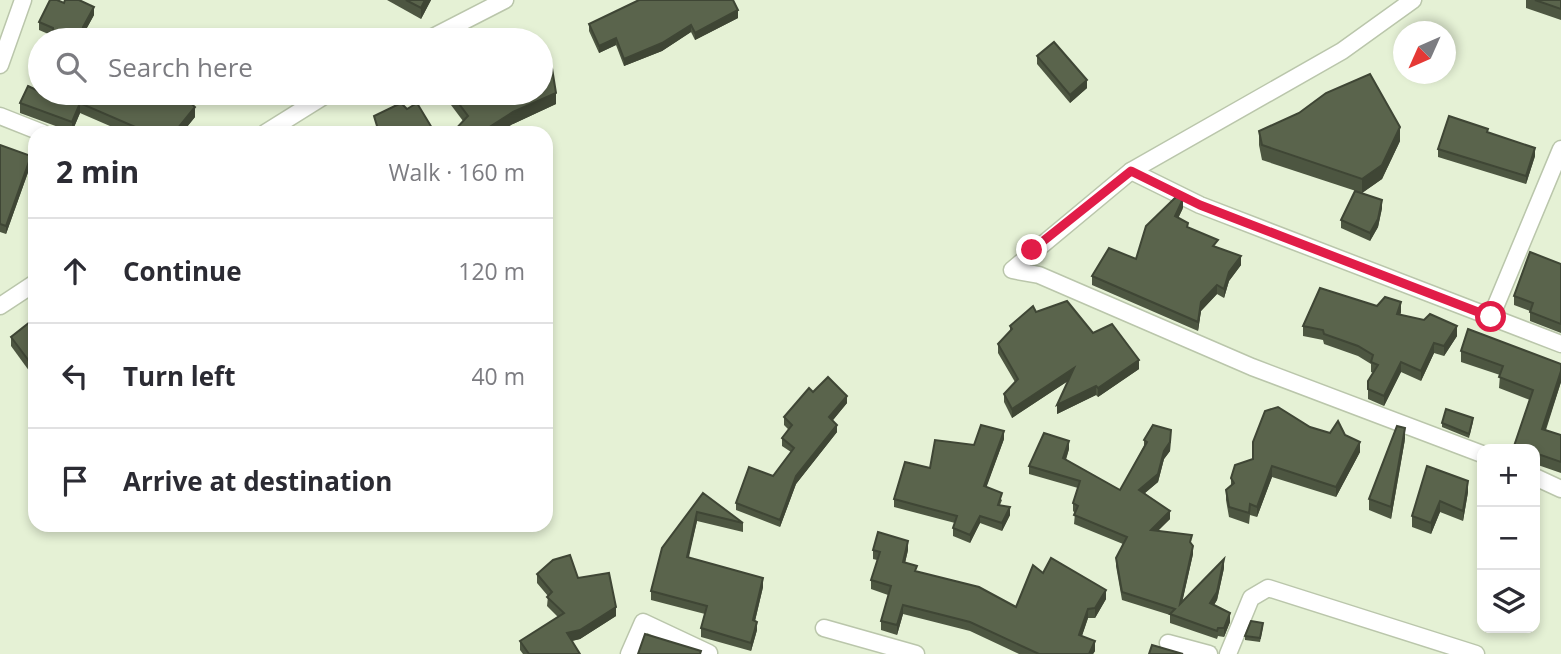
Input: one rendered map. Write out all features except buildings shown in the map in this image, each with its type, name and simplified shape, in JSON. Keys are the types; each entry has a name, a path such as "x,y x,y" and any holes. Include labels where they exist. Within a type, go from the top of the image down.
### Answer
{"street":[{"path":"0,65 23,0"},
{"path":"450,28 505,0"},
{"path":"1413,0 1342,51 1131,171 1012,270 1039,275 1229,357 1477,452"},
{"path":"276,126 310,105"},
{"path":"0,116 28,127"},
{"path":"1491,317 1561,149"},
{"path":"1131,171 1200,205 1561,344"},
{"path":"0,306 28,288"},
{"path":"1540,479 1561,489"},
{"path":"1228,654 1251,598 1268,588 1476,654"},
{"path":"629,654 643,622 709,653"},
{"path":"824,628 916,654"},
{"path":"1168,643 1209,654"}],"route":[{"path":"1032,250 1131,171 1200,205 1491,317"}]}
